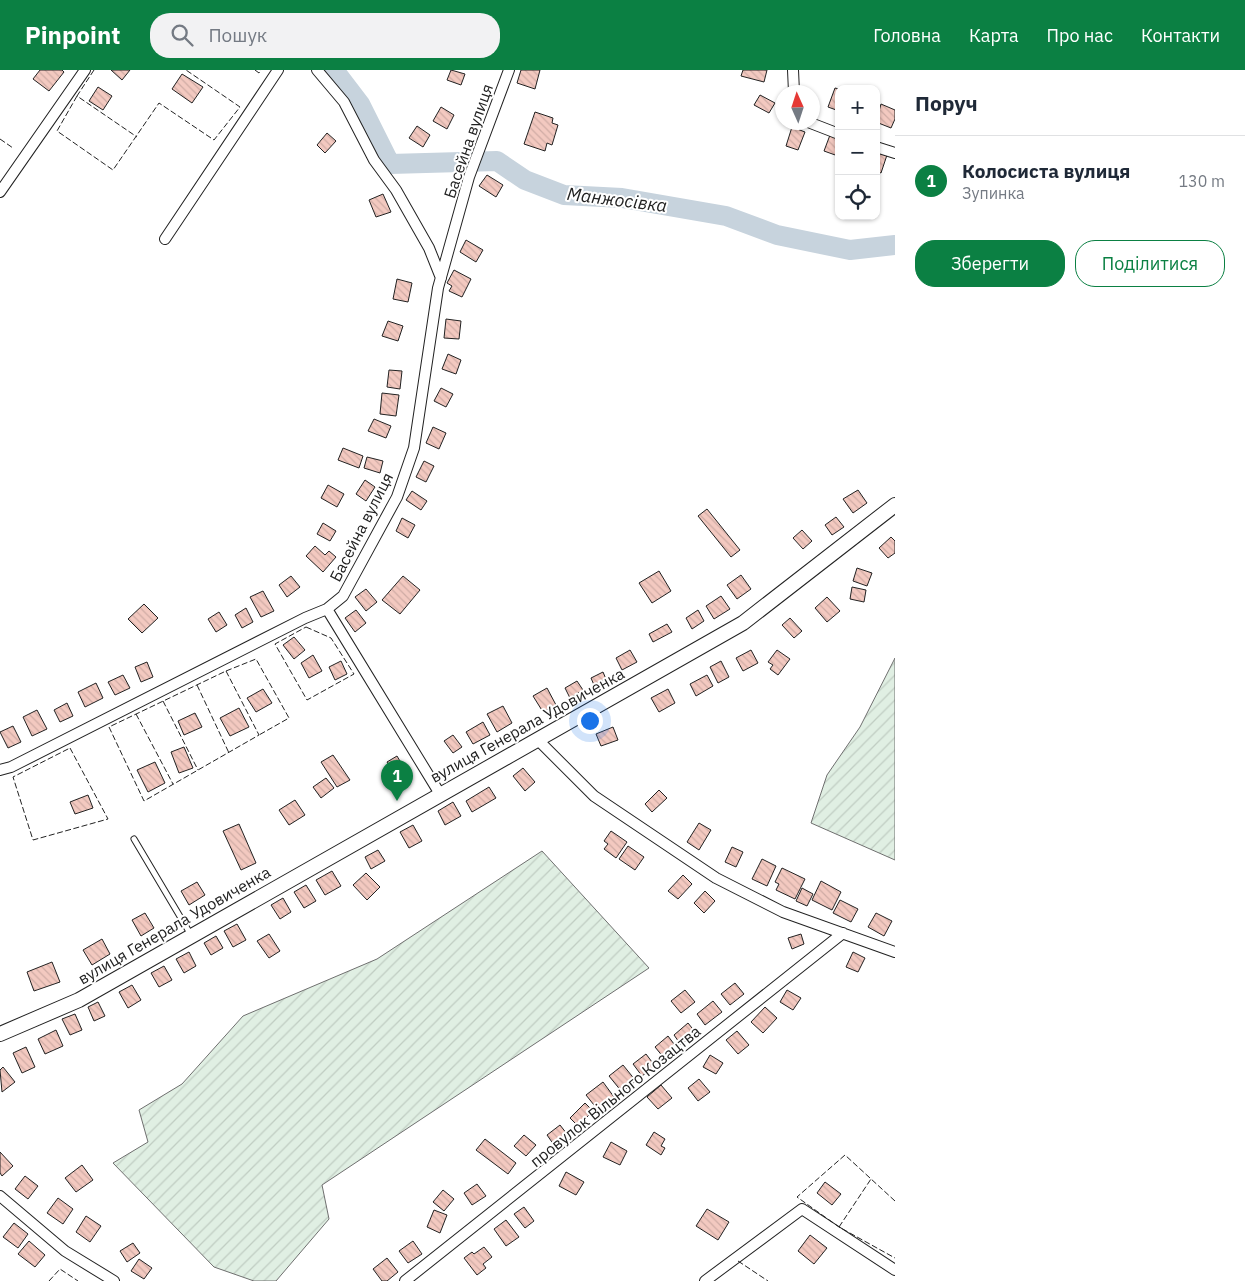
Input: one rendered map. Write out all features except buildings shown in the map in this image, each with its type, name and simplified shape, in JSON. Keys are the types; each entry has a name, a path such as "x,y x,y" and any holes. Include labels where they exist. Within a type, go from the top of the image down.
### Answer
{"main road":[{"name":"вулиця Генерала Удовиченка","path":"0,1034 79,1000 743,623 895,505"}],"street":[{"path":"0,192 85,70"},
{"path":"166,239 278,70"},
{"path":"317,70 344,102 374,160 396,190 429,248 441,278"},
{"name":"Басейна вулиця","path":"0,770 11,768 305,618 327,609 343,596 355,577 400,489 414,448 428,342 441,278 469,177 509,70"},
{"path":"793,70 794,85"},
{"path":"820,127 835,132"},
{"path":"880,148 895,153"},
{"path":"327,609 440,794"},
{"path":"538,740 594,796 716,878 783,912 895,952"},
{"name":"провулок Вільного Козацтва","path":"406,1281 843,933"},
{"path":"0,1196 65,1250 114,1281"},
{"path":"705,1281 802,1209 895,1270"}],"lane":[{"path":"134,839 192,935"}],"green space":[{"path":"895,658 895,860 811,823 827,775 860,727"},
{"path":"542,851 649,968 322,1185 329,1219 276,1281 254,1281 214,1267 113,1163 148,1142 139,1110 182,1084 243,1016 377,959"}],"waterway":[{"name":"Манжосівка","path":"334,70 360,104 390,164 497,161 525,180 564,195 622,198 726,216 777,235 850,250 895,245"}],"fence":[{"path":"94,70 77,96 137,137"},
{"path":"77,96 57,131 113,170 159,103 214,140 240,107 186,70"},
{"path":"255,70 259,73 261,70"},
{"path":"0,139 13,148"},
{"path":"306,627 331,638 354,674 307,700 275,644 306,627"},
{"path":"226,671 256,659 289,718 259,735"},
{"path":"226,671 259,735 144,801 109,727 226,671"},
{"path":"197,685 229,753"},
{"path":"163,701 198,770"},
{"path":"136,714 173,784"},
{"path":"70,748 108,819 33,840 13,777 70,748"},
{"path":"895,1201 845,1155 797,1197 839,1227 895,1258"},
{"path":"839,1227 871,1179"},
{"path":"738,1261 768,1281"},
{"path":"49,1281 60,1269 78,1281"}],"place":[{"name":"Колосиста вулиця","path":"397,801"}]}
